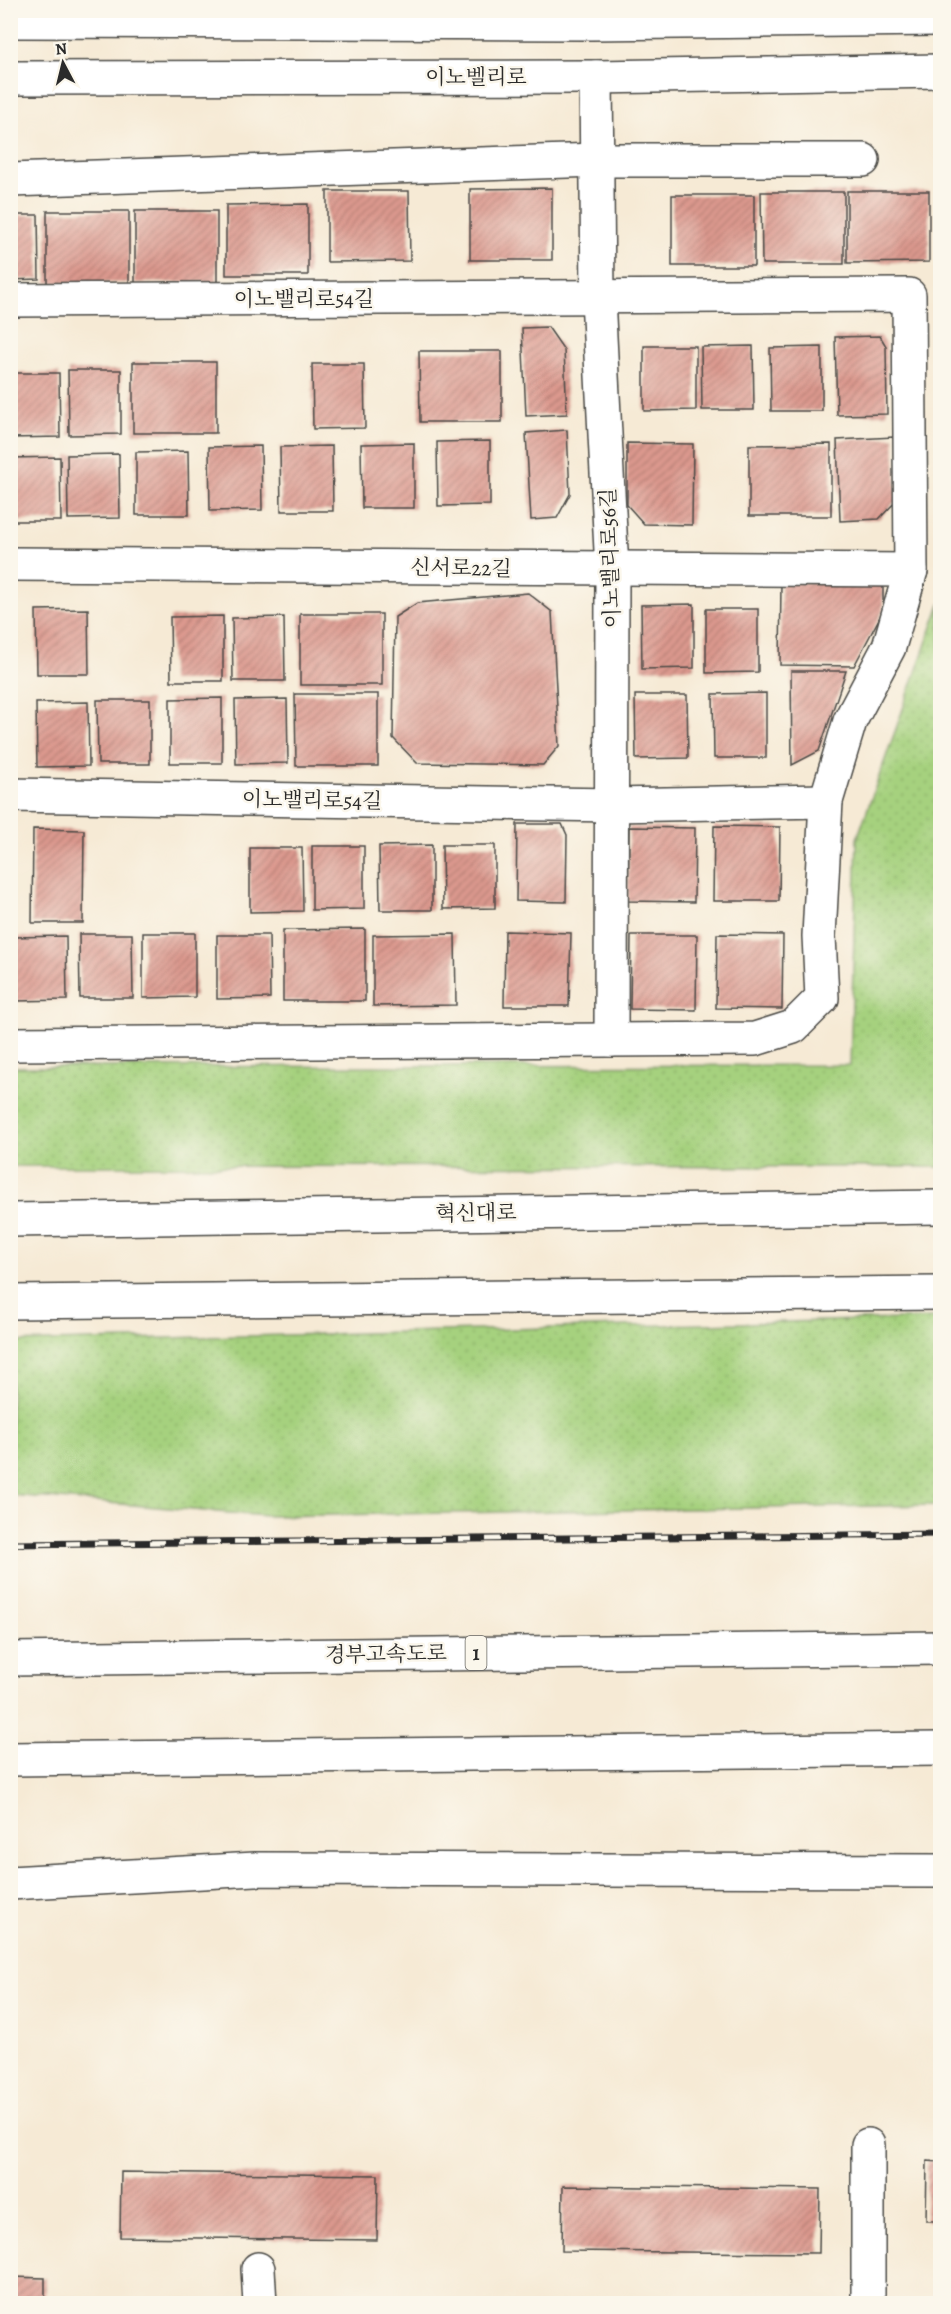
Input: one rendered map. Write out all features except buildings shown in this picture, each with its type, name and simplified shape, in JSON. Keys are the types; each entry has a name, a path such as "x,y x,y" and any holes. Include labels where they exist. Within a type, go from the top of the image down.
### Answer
{"main road":[{"path":"10,21 359,15 615,23 940,19"},
{"name":"이노벨리로","path":"10,78 596,77 940,71"},
{"name":"이노밸리로56길","path":"596,77 598,298 612,570 614,806 611,1040"},
{"path":"10,180 597,160 863,160"},
{"name":"이노밸리로54길","path":"10,300 909,295 911,570"},
{"name":"신서로22길","path":"10,564 612,570 911,570"},
{"path":"10,1044 755,1039 793,1027 822,998 819,936 826,801 850,721 889,647 911,570"},
{"name":"이노밸리로54길","path":"10,795 614,806 826,801"},
{"name":"혁신대로","path":"10,1220 940,1207"},
{"path":"10,1302 940,1293"},
{"name":"경부고속도로","path":"10,1659 940,1648"},
{"path":"10,1759 940,1749"},
{"path":"10,1883 255,1869 940,1871"},
{"path":"868,2145 868,2304"},
{"path":"258,2269 260,2304"}],"green space":[{"path":"940,604 940,1167 11,1166 11,1067 850,1065 857,839"},
{"path":"940,1318 940,1505 266,1516 11,1495 11,1342"}],"railway":[{"path":"10,1544 940,1534"}]}
